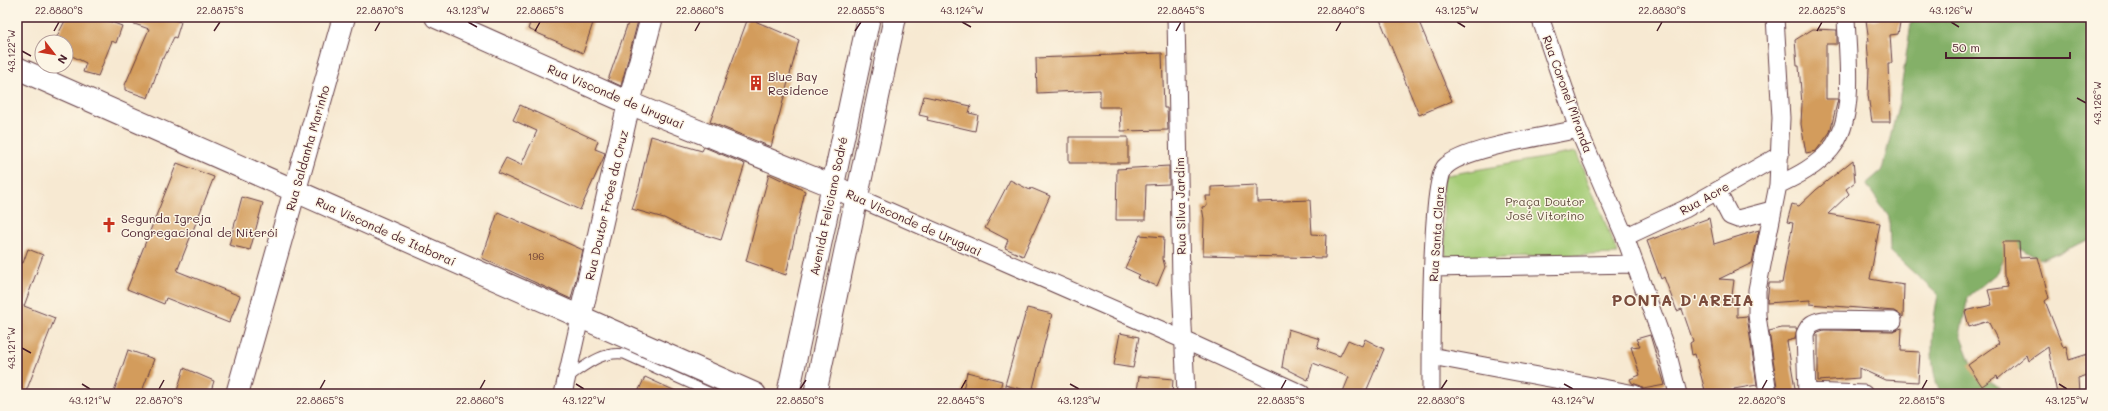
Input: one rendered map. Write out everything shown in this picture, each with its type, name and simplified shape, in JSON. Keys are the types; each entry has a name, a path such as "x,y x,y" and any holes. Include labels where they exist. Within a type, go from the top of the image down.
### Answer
{"street":[{"name":"Rua Saldanha Marinho","path":"237,394 344,17"},
{"name":"Rua Visconde de Uruguai","path":"436,17 629,103 833,186 1184,340 1302,394"},
{"name":"Rua Doutor Fróes da Cruz","path":"565,387 629,103 652,17"},
{"name":"Avenida Feliciano Sodré","path":"788,394 869,17"},
{"path":"816,394 856,197 895,17"},
{"name":"Rua Silva Jardim","path":"1176,17 1181,272 1186,394"},
{"name":"Rua Coronel Miranda","path":"1540,17 1578,129 1626,237 1668,355 1678,394"},
{"path":"1768,394 1757,315 1757,290 1778,185 1780,155 1780,95 1775,17"},
{"path":"1778,185 1801,174 1818,163 1832,148 1845,125 1848,94 1846,17"},
{"name":"Rua Visconde de Itaboraí","path":"17,68 755,394"},
{"name":"Rua Santa Clara","path":"1431,394 1433,268 1436,200 1443,168 1457,158 1480,151 1578,129"},
{"name":"Rua Acre","path":"1626,237 1685,209 1780,155"},
{"path":"1717,191 1730,216 1738,219 1772,210"},
{"path":"1433,268 1635,264"},
{"path":"1864,394 1807,393 1805,334 1812,322 1823,320 1893,321"},
{"path":"1431,356 1636,394"}],"lane":[{"path":"565,387 598,357 613,352 624,354 713,394"}],"green space":[{"path":"1912,17 2091,17 2091,239 2040,260 2010,242 1998,272 1968,297 1960,335 1975,374 1995,384 2006,394 1941,394 1932,359 1934,319 1938,295 1890,251 1889,217 1866,184 1882,170 1899,102"},
{"name":"Praça Doutor José Vitorino","path":"1576,152 1618,254 1446,260 1442,176"}],"building":[{"path":"67,17 98,17 122,26 116,43 112,41 98,76 83,72 86,63 74,57 74,34 58,34"},
{"path":"120,17 164,17 181,22 176,38 174,37 164,58 162,58 148,98 125,90 125,85 149,29 120,19"},
{"path":"532,17 595,17 583,53 528,29"},
{"path":"630,17 639,17 621,86 608,80"},
{"path":"1379,17 1417,17 1452,101 1419,115"},
{"path":"1878,17 1901,17 1898,34 1890,35 1892,63 1888,63 1890,122 1872,122 1868,95 1869,68 1867,41 1869,41 1866,20 1879,20"},
{"name":"Blue Bay Residence","path":"748,18 799,40 771,147 710,122"},
{"path":"1813,29 1837,30 1837,44 1826,44 1826,99 1838,99 1830,132 1816,151 1806,153 1801,124 1802,104 1795,40"},
{"path":"1162,53 1164,108 1167,108 1168,130 1121,131 1120,107 1100,107 1100,90 1037,93 1036,58"},
{"path":"924,96 971,106 969,113 978,115 975,131 927,120 928,117 919,115"},
{"path":"520,105 598,141 595,149 605,153 580,210 498,173 506,158 521,165 537,131 513,120"},
{"path":"651,136 702,151 704,147 745,164 721,240 686,229 664,218 632,209 639,187"},
{"path":"1069,137 1128,137 1128,163 1069,163"},
{"path":"1853,160 1855,182 1846,189 1849,194 1828,214 1880,223 1870,279 1904,285 1903,317 1894,311 1810,304 1810,300 1767,303 1769,283 1782,283 1793,223 1787,222 1792,204 1799,206"},
{"path":"177,163 214,177 177,271 240,296 229,323 166,298 164,304 127,289"},
{"path":"1169,166 1169,184 1146,185 1145,220 1116,220 1117,169"},
{"path":"769,174 805,191 786,275 746,261"},
{"path":"1010,180 1030,190 1031,188 1050,196 1023,256 1005,248 1008,240 985,228"},
{"path":"1257,185 1257,202 1310,200 1312,234 1326,235 1325,258 1203,255 1204,219 1202,207 1207,206 1206,196 1211,196 1211,187"},
{"path":"242,197 263,203 250,250 229,245"},
{"path":"498,212 583,250 571,299 482,258"},
{"path":"1709,218 1714,244 1759,230 1752,263 1719,279 1734,280 1731,303 1737,302 1737,317 1747,316 1757,385 1734,389 1735,394 1706,394 1695,354 1692,355 1690,343 1693,341 1682,309 1677,311 1664,277 1661,279 1647,241"},
{"path":"1140,235 1164,237 1163,259 1165,267 1157,286 1137,278 1140,275 1125,268"},
{"path":"2003,242 2019,242 2020,258 2038,257 2049,298 2045,301 2063,347 2066,346 2069,360 2091,353 2091,374 2078,378 2079,394 2057,394 2048,347 2028,361 2026,355 1998,379 1997,376 1982,386 1968,365 1999,343 1988,321 1969,327 1965,311 1992,305 1988,290 2008,287 2004,276"},
{"path":"28,249 43,255 24,306 55,318 25,394 17,394 17,261 23,263"},
{"path":"1027,308 1052,314 1032,392 1005,385"},
{"path":"1782,328 1797,328 1795,339 1787,341 1796,394 1778,394 1769,331"},
{"path":"1902,328 1901,351 1920,352 1918,382 1885,380 1859,368 1859,378 1818,381 1818,335 1815,335 1818,332 1824,330 1893,331"},
{"path":"1288,329 1320,339 1317,348 1340,356 1348,340 1362,346 1365,339 1384,349 1365,394 1342,394 1349,377 1313,363 1308,380 1282,367"},
{"path":"1120,333 1139,337 1133,368 1114,365"},
{"path":"1650,335 1665,385 1643,389 1641,386 1632,383 1630,379 1640,375 1631,347 1640,346 1636,339"},
{"path":"128,350 154,359 141,394 113,394"},
{"path":"184,368 214,381 210,394 176,394"},
{"path":"967,372 1002,381 999,394 962,394"},
{"path":"1139,376 1173,379 1172,394 1137,392"},
{"path":"645,377 682,394 637,394"}],"place":[{"name":"Blue Bay Residence","path":"756,83"},
{"name":"Segunda Igreja Congregacional de Niterói","path":"109,225"}],"district":[{"name":"PONTA D'AREIA","path":"1683,299"}]}
